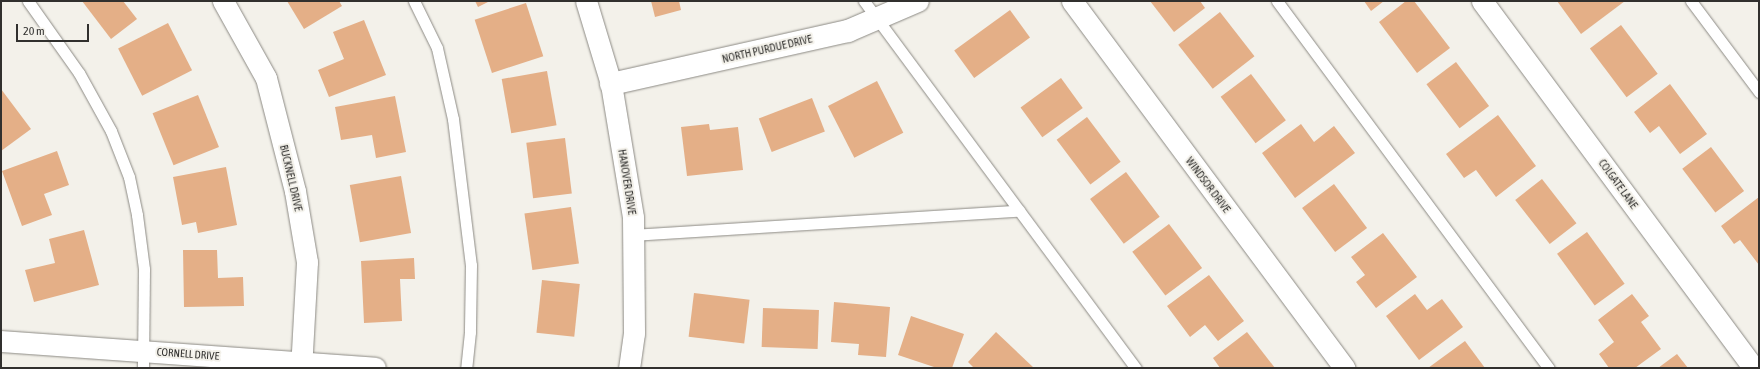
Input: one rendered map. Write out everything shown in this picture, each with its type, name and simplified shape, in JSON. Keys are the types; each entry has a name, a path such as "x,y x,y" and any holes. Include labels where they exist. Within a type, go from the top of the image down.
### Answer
{"street":[{"name":"BUCKNELL DRIVE","path":"223,1 266,78 296,192 307,262 301,365"},
{"name":"HANOVER DRIVE","path":"586,1 611,84 633,217 634,333 629,368"},
{"name":"NORTH PURDUE DRIVE","path":"611,84 848,31 918,1"},
{"name":"WINDSOR DRIVE","path":"1072,1 1345,368"},
{"name":"COLGATE LANE","path":"1482,1 1754,368"},
{"name":"CORNELL DRIVE","path":"1,341 143,359 375,368"}],"lane":[{"path":"28,1 78,73 111,131 129,177 137,215 144,269 143,359"},
{"path":"414,1 437,48 453,119 472,265 470,332 466,368"},
{"path":"864,1 1136,368"},
{"path":"1277,1 1549,368"},
{"path":"1691,1 1759,92"},
{"path":"633,236 1019,211"}],"building":[{"path":"82,1 123,1 137,19 111,39"},
{"path":"287,1 339,1 342,6 304,29"},
{"path":"475,1 490,1 478,7"},
{"path":"651,1 679,1 681,10 655,17"},
{"path":"1150,1 1200,1 1205,8 1174,32"},
{"path":"1364,1 1384,1 1371,11"},
{"path":"1406,1 1414,1 1450,48 1417,73 1379,22"},
{"path":"1557,1 1625,1 1581,34"},
{"path":"526,3 543,56 492,73 475,20"},
{"path":"1010,10 1030,38 974,78 954,51"},
{"path":"1220,12 1254,56 1213,89 1178,45"},
{"path":"364,20 386,75 329,97 318,70 344,59 333,32"},
{"path":"168,23 192,70 142,96 118,48"},
{"path":"1621,25 1658,74 1627,97 1590,48"},
{"path":"1456,62 1489,106 1460,128 1426,84"},
{"path":"547,71 557,125 511,133 502,79"},
{"path":"1251,74 1286,120 1256,143 1221,97"},
{"path":"1061,78 1083,108 1042,137 1021,107"},
{"path":"877,81 903,133 854,158 828,106"},
{"path":"1670,84 1707,134 1680,154 1659,126 1650,133 1634,112"},
{"path":"1,89 31,129 1,151"},
{"path":"198,95 219,147 174,165 153,113"},
{"path":"395,96 406,152 376,158 372,135 341,140 335,107"},
{"path":"812,98 825,132 772,152 759,118"},
{"path":"1498,115 1536,166 1496,197 1476,170 1464,178 1446,154"},
{"path":"1087,117 1121,162 1090,185 1057,140"},
{"path":"709,124 710,130 738,127 743,170 687,176 681,127"},
{"path":"1301,124 1314,142 1334,126 1355,153 1295,198 1262,153"},
{"path":"565,138 572,194 533,198 526,143"},
{"path":"1711,147 1744,191 1715,213 1682,169"},
{"path":"57,151 69,185 44,194 52,215 22,226 2,171"},
{"path":"226,167 237,225 198,233 196,222 182,225 173,177"},
{"path":"1126,172 1160,217 1124,244 1090,199"},
{"path":"401,176 411,233 360,242 350,185"},
{"path":"1542,179 1576,223 1550,244 1515,200"},
{"path":"1334,184 1367,228 1335,252 1302,208"},
{"path":"1759,197 1759,265 1740,240 1734,244 1721,226"},
{"path":"571,207 579,263 532,270 524,214"},
{"path":"1169,224 1202,268 1165,296 1132,252"},
{"path":"84,230 99,285 34,302 25,270 55,263 49,239"},
{"path":"1587,232 1625,284 1595,306 1557,254"},
{"path":"1383,233 1417,277 1376,308 1356,282 1365,275 1351,257"},
{"path":"183,250 217,250 218,278 243,277 244,306 184,307"},
{"path":"414,258 415,279 400,279 402,321 364,323 361,261"},
{"path":"1209,275 1244,321 1218,341 1205,325 1190,337 1167,306"},
{"path":"542,280 580,284 574,337 536,333"},
{"path":"694,293 750,300 744,343 689,337"},
{"path":"1415,294 1427,310 1442,299 1463,327 1419,360 1386,316"},
{"path":"1632,294 1649,316 1641,322 1661,349 1635,368 1609,368 1599,354 1614,342 1598,320"},
{"path":"834,302 890,307 886,357 858,355 859,344 831,342"},
{"path":"763,308 819,310 818,349 762,347"},
{"path":"911,316 964,334 952,368 937,368 898,355"},
{"path":"996,332 1034,368 974,368 968,362"},
{"path":"1247,332 1275,368 1220,368 1213,358"},
{"path":"1465,341 1485,368 1428,368"},
{"path":"1677,354 1688,368 1658,368"}]}
